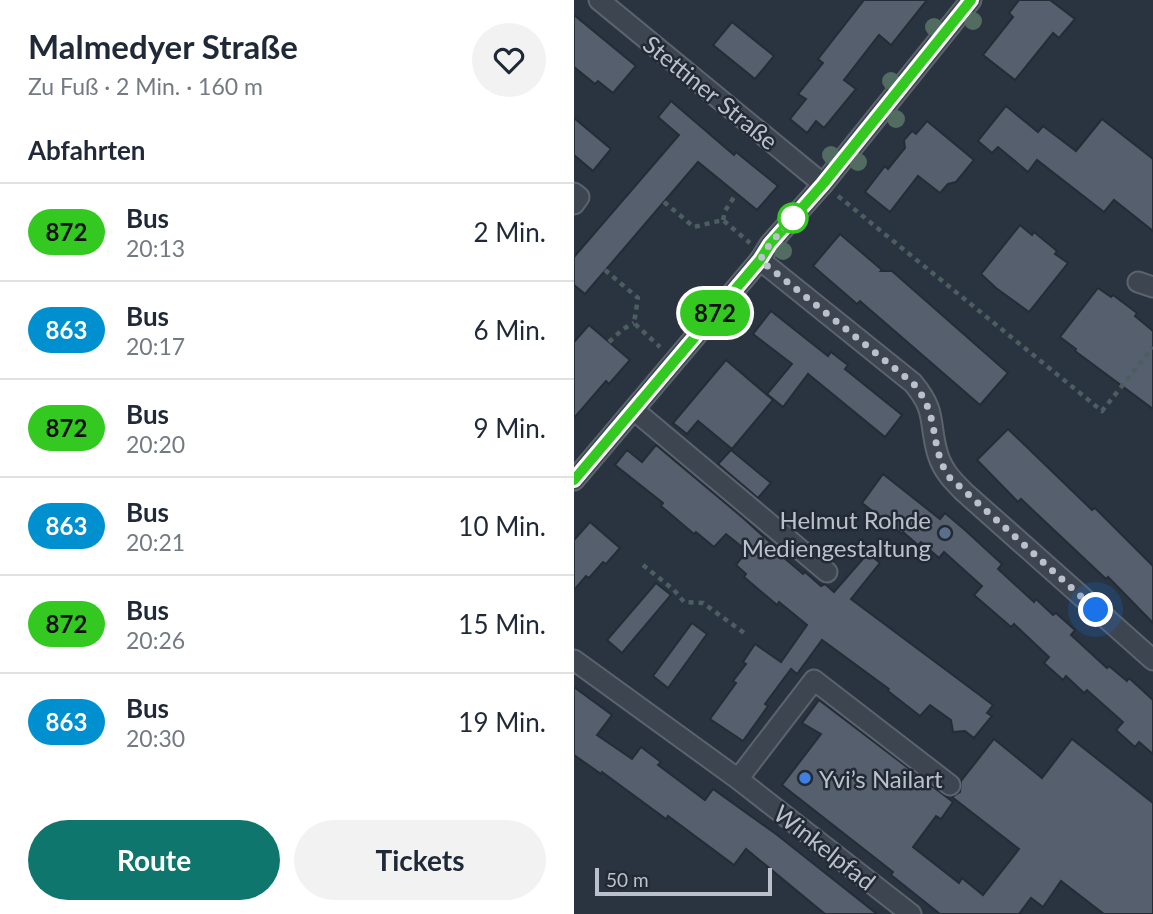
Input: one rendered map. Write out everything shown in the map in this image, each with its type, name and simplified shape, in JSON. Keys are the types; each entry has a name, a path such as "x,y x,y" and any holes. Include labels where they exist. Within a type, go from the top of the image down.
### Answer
{"street":[{"name":"Stettiner Straße","path":"599,0 823,184"},
{"path":"574,480 762,258 770,244 823,184 971,0"},
{"path":"574,193 579,197 574,204"},
{"path":"762,258 913,383 928,404 939,457 948,476 1153,660"},
{"path":"634,410 827,572"},
{"name":"Winkelpfad","path":"574,660 738,779 909,913"},
{"path":"738,779 814,680 950,785"}],"path":[{"path":"723,220 725,211 736,194"},
{"path":"842,198 1102,411 1153,347"},
{"path":"664,202 694,227 723,220"},
{"path":"723,220 762,258"},
{"path":"605,270 638,298 634,323"},
{"path":"634,323 675,361"},
{"path":"609,342 622,329 634,323"},
{"path":"643,565 674,590 684,602 703,603 747,635"}],"building":[{"path":"864,0 927,0 891,45 879,35 844,80 856,89 824,128 816,121 807,133 790,119 806,99 798,94 823,63 818,59"},
{"path":"1019,0 1050,0 1075,19 1059,38 1053,33 1015,80 983,55 1013,17 1009,13"},
{"path":"574,15 636,66 613,93 598,81 595,84 574,67"},
{"path":"732,22 774,56 755,79 713,45"},
{"path":"671,101 734,155 736,152 778,186 757,210 698,162 585,294 574,285 574,257 679,135 658,117"},
{"path":"1006,106 1038,132 1043,126 1076,151 1102,119 1153,159 1153,231 1114,200 1104,212 1037,160 1028,172 998,147 992,153 978,141"},
{"path":"574,118 611,149 593,171 574,155"},
{"path":"927,121 974,160 956,182 948,184 940,193 918,176 890,212 865,192 885,166 888,169 905,148 904,140 912,131 916,134"},
{"path":"1020,225 1032,235 1034,232 1057,251 1055,254 1068,263 1029,312 981,274"},
{"path":"840,234 881,271 892,271 1008,373 980,405 860,301 857,304 813,266"},
{"path":"1098,288 1111,297 1113,295 1137,313 1135,316 1153,331 1153,409 1060,337"},
{"path":"771,311 828,356 831,352 848,365 845,369 902,415 885,437 808,374 783,407 767,394 792,364 753,334"},
{"path":"589,325 630,360 609,384 606,381 574,418 574,342"},
{"path":"726,360 773,400 732,449 698,421 687,434 673,423"},
{"path":"1008,429 1092,510 1095,508 1153,566 1153,623 1108,577 1106,579 1021,499 1018,502 977,460"},
{"path":"656,445 742,517 772,544 770,546 821,586 825,584 834,592 868,553 880,563 851,599 993,705 987,713 992,716 974,738 965,731 953,732 951,720 930,705 920,716 888,691 889,689 822,640 797,674 791,669 765,704 768,706 743,741 710,719 736,683 733,681 746,664 743,662 755,644 781,662 807,625 779,602 777,605 744,577 746,574 736,565 747,551 726,534 714,547 696,532 694,534 661,506 663,503 615,465 627,450 642,462"},
{"path":"731,450 771,483 758,498 718,464"},
{"path":"883,474 940,519 945,513 1002,564 998,569 1034,602 1036,599 1075,630 1071,635 1107,668 1109,666 1127,681 1129,678 1153,700 1153,754 1139,742 1135,747 1116,730 1123,722 1087,690 1084,693 1066,676 1063,680 1044,663 1049,657 1014,624 1011,627 974,595 982,586 944,552 939,558 921,542 918,545 862,503"},
{"path":"590,522 620,548 606,564 603,562 574,590 574,540"},
{"path":"656,583 671,595 622,653 607,640"},
{"path":"692,623 707,634 668,688 653,676"},
{"path":"574,687 612,715 597,735 632,759 641,747 661,762 658,765 705,800 713,789 776,834 877,914 825,914 746,849 734,865 668,816 666,819 574,755"},
{"path":"819,700 953,802 941,819 936,816 913,847 959,883 962,878 983,895 1019,849 952,797 960,792 961,781 994,739 1042,778 1072,739 1153,803 1153,914 1104,914 1061,881 1043,907 1031,898 1019,914 940,914 891,875 893,872 782,785 821,734 802,723"}],"bus line":[{"name":"872","path":"574,480 823,184 971,0"}],"place":[{"name":"Helmut Rohde Mediengestaltung","path":"945,533"},
{"name":"Yvi’s Nailart","path":"805,778"}],"route":[{"path":"793,218 760,260 913,383 923,395 933,417 936,446 948,476 1096,610"}]}
